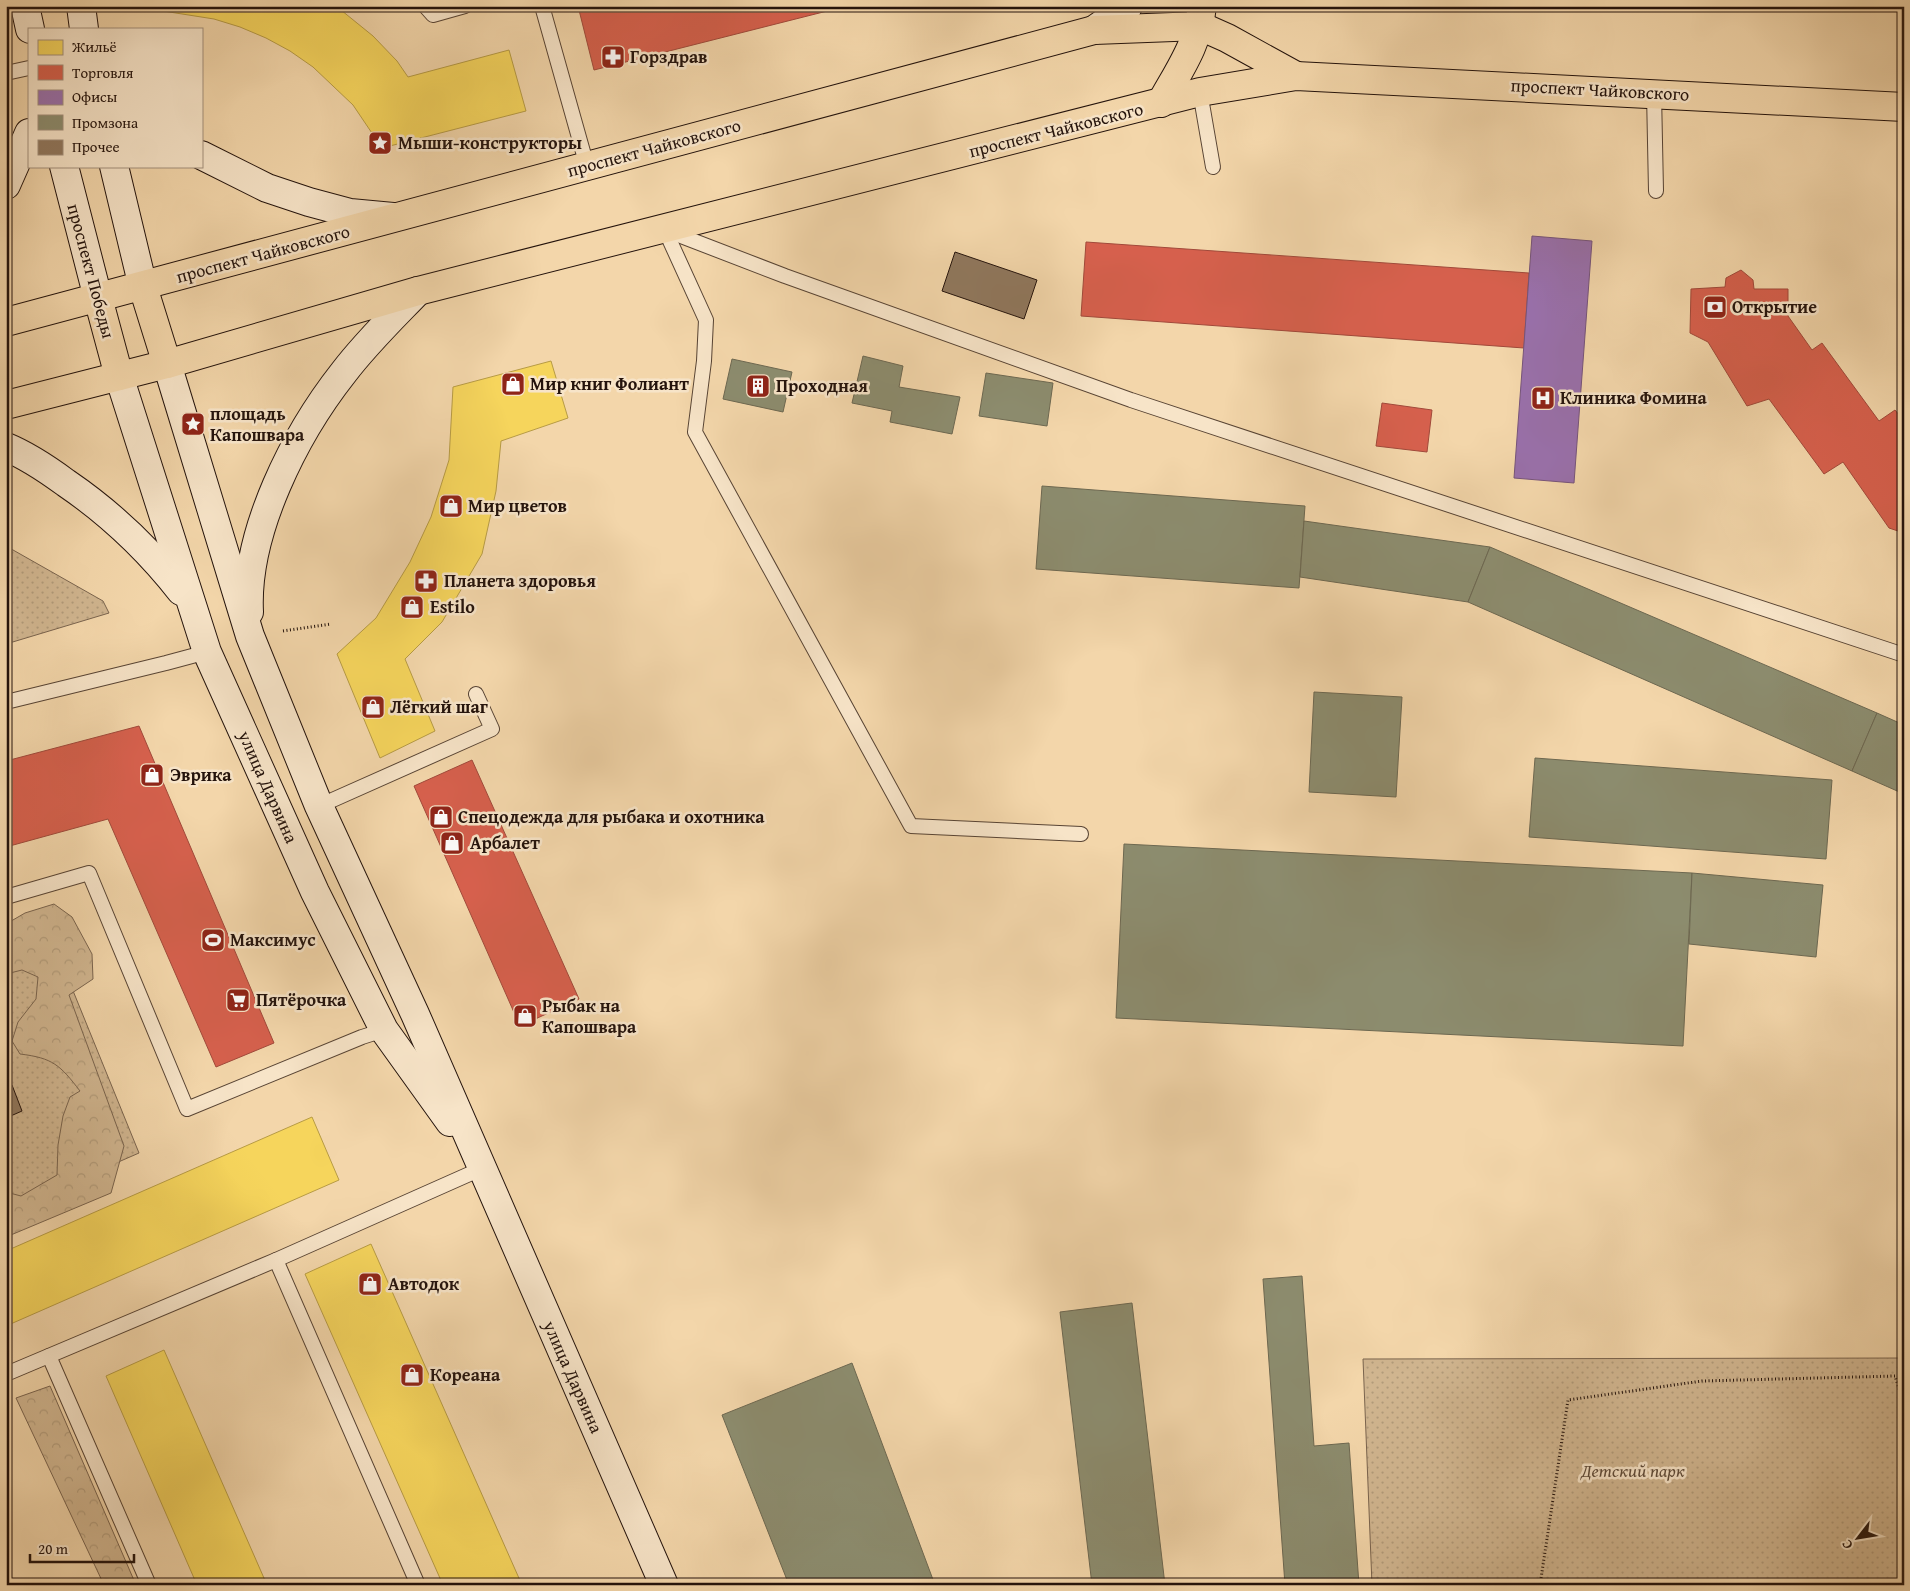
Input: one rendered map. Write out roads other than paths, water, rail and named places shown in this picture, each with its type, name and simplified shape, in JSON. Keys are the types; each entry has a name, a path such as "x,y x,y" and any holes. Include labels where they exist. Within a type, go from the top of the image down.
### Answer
{"main road":[{"path":"25,6 30,28"},
{"path":"81,6 84,28"},
{"path":"1094,30 1128,6"},
{"path":"1161,103 1192,46 1201,16"},
{"name":"проспект Чайковского","path":"6,322 1094,30 1201,16 1227,38 1296,76"},
{"name":"проспект Чайковского","path":"6,406 167,364 418,291 665,230 1200,92 1296,76 1904,107"},
{"path":"6,185 28,134"},
{"path":"202,156 267,188 309,202 350,213 394,218"},
{"name":"проспект Победы","path":"65,168 119,376"},
{"path":"114,168 142,287 167,364"},
{"path":"250,636 248,606 250,578 256,549 268,509 288,461 313,416 343,373 418,291"},
{"name":"улица Дарвина","path":"167,364 250,636 319,806 415,1014 664,1585"},
{"name":"улица Дарвина","path":"119,376 190,604 207,652 315,892 384,1030 483,1168"},
{"path":"6,447 44,467 106,512 163,569 190,604"}],"lane":[{"path":"425,6 433,15 465,6"},
{"path":"542,6 587,166"},
{"path":"6,74 28,68"},
{"path":"1200,92 1213,167"},
{"path":"1654,93 1656,191"},
{"path":"665,230 785,276 1131,400 1904,655"},
{"path":"665,230 706,320 704,361 695,432 911,826 1080,834"},
{"path":"6,702 207,652"},
{"path":"319,806 492,729 476,694"},
{"path":"6,897 89,873 187,1109 362,1037 384,1030"},
{"path":"6,1374 276,1260 483,1168"},
{"path":"276,1260 418,1585"},
{"path":"49,1356 149,1585"}],"place":[{"name":"Горздрав","path":"613,57"},
{"name":"Мыши-конструкторы","path":"380,143"},
{"name":"Открытие","path":"1715,307"},
{"name":"Мир книг Фолиант","path":"513,384"},
{"name":"Проходная","path":"758,386"},
{"name":"Клиника Фомина","path":"1543,398"},
{"name":"площадь Капошвара","path":"193,424"},
{"name":"Мир цветов","path":"451,506"},
{"name":"Планета здоровья","path":"426,581"},
{"name":"Estilo","path":"412,607"},
{"name":"Лёгкий шаг","path":"373,707"},
{"name":"Эврика","path":"152,775"},
{"name":"Спецодежда для рыбака и охотника","path":"441,817"},
{"name":"Арбалет","path":"452,843"},
{"name":"Максимус","path":"213,940"},
{"name":"Пятёрочка","path":"238,1000"},
{"name":"Рыбак на Капошвара","path":"525,1016"},
{"name":"Автодок","path":"370,1284"},
{"name":"Кореана","path":"412,1375"}],"park label":[{"name":"Детский парк","path":"1633,1471"}]}
